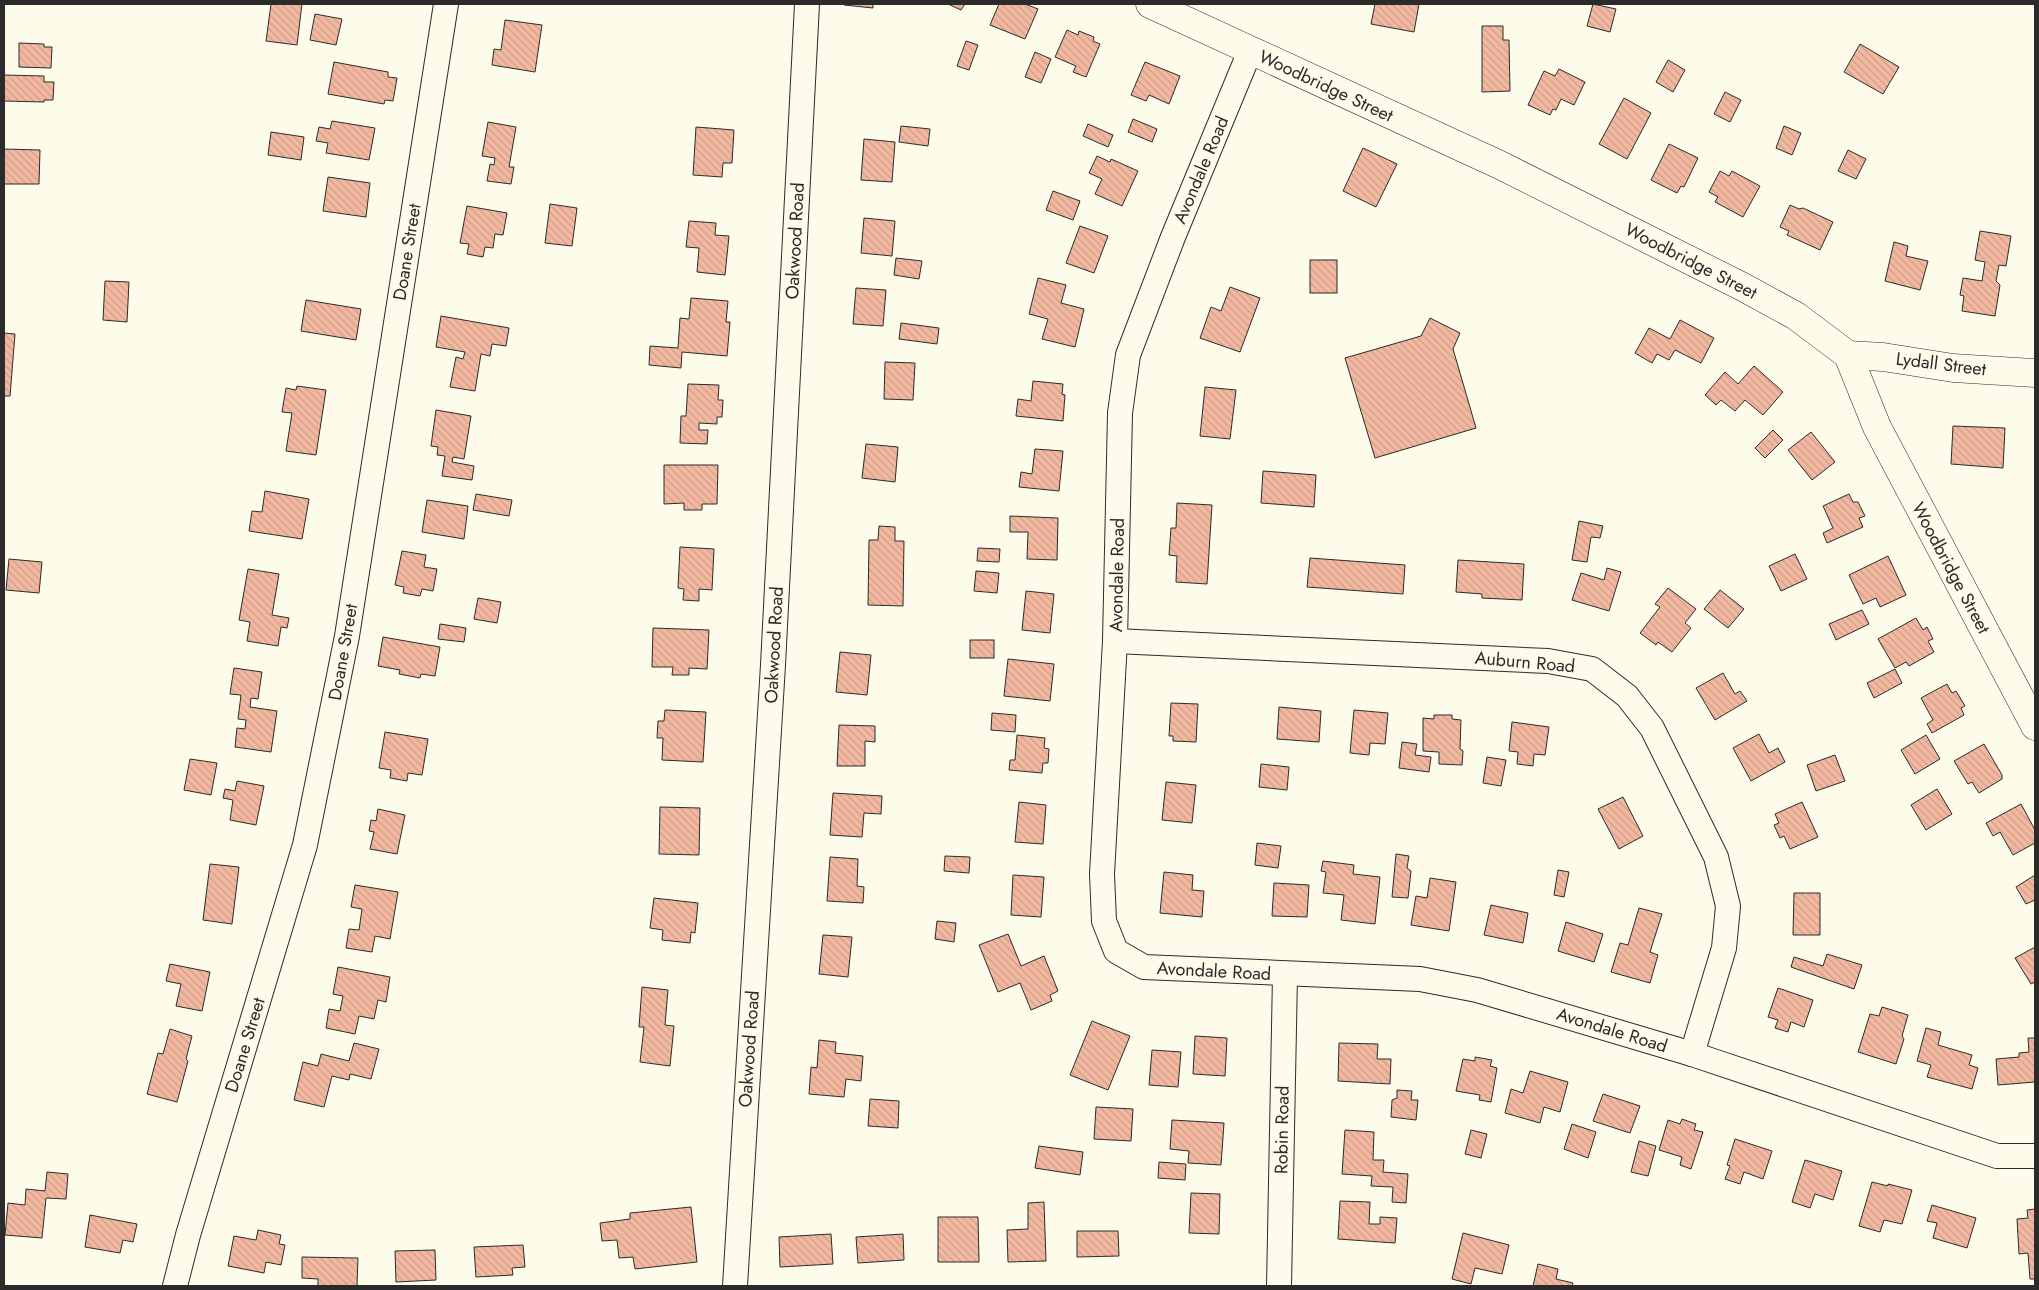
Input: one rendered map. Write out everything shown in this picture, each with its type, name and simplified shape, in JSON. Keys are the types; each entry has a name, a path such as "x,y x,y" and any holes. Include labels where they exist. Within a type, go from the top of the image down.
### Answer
{"main road":[{"name":"Woodbridge Street","path":"1150,4 1500,165 1743,287 1796,316 1848,355 1877,427 2035,726"},
{"name":"Lydall Street","path":"1848,355 1883,357 1953,368 2035,373"}],"street":[{"name":"Doane Street","path":"175,1286 188,1235 305,845 347,636 446,4"},
{"name":"Oakwood Road","path":"735,1286 773,665 807,4"},
{"name":"Avondale Road","path":"1250,51 1173,237 1128,355 1120,413 1115,641 1102,874 1104,921 1116,951 1144,967 1285,975 1420,979 1477,990 1692,1054 1997,1156 2035,1156"},
{"name":"Auburn Road","path":"1115,641 1548,662 1592,669 1627,696 1652,728 1716,857 1728,906 1724,948 1692,1054"},
{"name":"Robin Road","path":"1279,1286 1285,975"}],"building":[{"path":"271,4 302,4 297,45 266,41"},
{"path":"873,4 873,8 844,5"},
{"path":"948,4 965,4 961,10"},
{"path":"999,4 1025,4 1038,9 1025,39 990,25"},
{"path":"1375,4 1419,4 1414,32 1371,24"},
{"path":"1593,4 1616,9 1610,32 1587,26"},
{"path":"315,14 342,19 336,45 310,40"},
{"path":"505,20 542,25 535,72 492,65 494,49 501,50"},
{"path":"1482,26 1503,26 1503,40 1509,40 1510,91 1482,92"},
{"path":"1067,30 1078,35 1079,31 1094,37 1093,41 1100,44 1086,77 1073,72 1076,66 1055,57"},
{"path":"966,41 978,45 969,70 957,66"},
{"path":"19,43 44,44 44,47 52,47 51,68 19,67"},
{"path":"1860,44 1899,67 1883,94 1844,72"},
{"path":"1035,52 1051,59 1041,83 1025,77"},
{"path":"1668,60 1685,70 1673,92 1656,82"},
{"path":"334,62 388,72 388,77 397,78 393,101 385,100 384,104 328,94"},
{"path":"1145,62 1180,76 1169,104 1149,95 1146,101 1131,95"},
{"path":"1559,69 1585,82 1574,105 1561,99 1556,110 1553,109 1550,115 1528,105 1544,71 1555,76"},
{"path":"4,75 44,76 44,82 54,82 53,100 44,100 44,102 4,101"},
{"path":"1725,92 1741,100 1730,122 1714,114"},
{"path":"1624,98 1651,113 1627,159 1599,144"},
{"path":"1133,119 1157,129 1152,142 1128,132"},
{"path":"332,121 375,128 369,160 326,153 328,143 316,141 319,127 330,129"},
{"path":"488,122 516,127 509,167 514,167 511,184 487,181 490,164 494,165 495,158 482,156"},
{"path":"1088,124 1113,135 1108,147 1083,136"},
{"path":"901,126 930,129 928,146 899,142"},
{"path":"1784,126 1801,133 1792,155 1776,148"},
{"path":"696,127 734,130 732,163 723,163 722,177 693,175"},
{"path":"271,132 304,137 301,160 268,155"},
{"path":"864,139 895,142 892,182 861,180"},
{"path":"1669,144 1698,158 1684,187 1681,186 1677,193 1651,180"},
{"path":"1363,148 1397,164 1376,207 1343,191"},
{"path":"4,149 40,150 39,184 4,184"},
{"path":"1848,150 1866,159 1856,179 1838,171"},
{"path":"1097,156 1110,162 1111,159 1138,171 1122,206 1095,194 1102,179 1089,173"},
{"path":"1720,171 1729,176 1732,171 1760,186 1743,217 1715,202 1718,197 1709,192"},
{"path":"328,177 370,183 366,217 323,211"},
{"path":"1053,191 1080,201 1073,220 1046,210"},
{"path":"550,204 577,208 572,246 545,243"},
{"path":"1790,205 1799,209 1803,208 1833,222 1820,250 1787,235 1789,231 1780,227"},
{"path":"467,206 507,213 503,235 495,234 493,248 485,247 483,257 467,254 469,244 460,243"},
{"path":"864,218 895,221 892,256 861,253"},
{"path":"689,221 716,223 715,235 729,236 725,275 697,272 699,248 686,247"},
{"path":"1080,226 1108,236 1094,273 1066,263"},
{"path":"1980,231 2011,236 2006,266 1999,265 1996,281 2000,285 1995,316 1962,311 1964,296 1960,295 1963,278 1982,281 1985,262 1975,260"},
{"path":"1894,242 1908,246 1906,256 1928,261 1920,290 1885,281"},
{"path":"896,258 922,261 919,279 894,275"},
{"path":"1310,260 1337,260 1337,293 1310,293"},
{"path":"1038,278 1066,285 1061,303 1084,309 1075,347 1042,339 1048,319 1029,314"},
{"path":"105,281 129,282 127,322 103,320"},
{"path":"1230,287 1260,298 1240,352 1200,338 1211,307 1221,311"},
{"path":"856,288 886,290 883,326 853,324"},
{"path":"691,298 728,301 726,322 730,322 727,356 682,352 681,368 649,365 650,346 678,348 680,318 689,319"},
{"path":"306,300 361,309 356,340 301,331"},
{"path":"441,316 509,328 506,346 492,344 490,356 481,354 475,391 450,387 456,357 463,359 465,352 436,347"},
{"path":"1430,318 1460,333 1453,349 1476,428 1375,458 1345,358 1421,336"},
{"path":"1680,320 1714,338 1701,363 1675,350 1669,360 1657,354 1652,363 1635,353 1649,328 1670,339"},
{"path":"901,323 939,328 937,344 899,339"},
{"path":"4,333 15,334 10,396 4,396"},
{"path":"885,362 915,363 913,400 884,399"},
{"path":"1754,366 1783,392 1763,415 1745,400 1735,411 1721,400 1716,405 1705,395 1725,372 1738,384"},
{"path":"1033,381 1063,384 1062,394 1065,395 1063,421 1016,416 1018,399 1031,401"},
{"path":"688,384 719,385 718,400 723,400 722,417 717,417 717,424 699,423 699,430 708,430 707,444 680,443 681,416 686,416"},
{"path":"297,386 326,390 316,455 286,451 292,413 282,412 286,388 296,390"},
{"path":"1205,387 1236,390 1230,439 1200,436"},
{"path":"436,410 471,416 464,459 453,457 452,462 474,466 472,480 442,476 445,456 437,455 438,447 431,446"},
{"path":"1953,426 2005,428 2003,468 1951,464"},
{"path":"1773,430 1783,440 1765,458 1755,448"},
{"path":"1811,432 1835,462 1812,480 1788,450"},
{"path":"866,444 898,447 895,482 862,478"},
{"path":"1035,449 1063,451 1059,491 1019,487 1021,472 1032,474"},
{"path":"664,465 718,465 717,504 702,504 702,510 684,510 684,503 664,504"},
{"path":"1263,471 1316,475 1314,507 1261,503"},
{"path":"265,491 309,499 302,539 249,531 252,511 262,512"},
{"path":"476,494 512,500 509,516 473,510"},
{"path":"1849,494 1853,502 1858,502 1865,516 1859,518 1863,527 1827,543 1823,533 1833,528 1823,506"},
{"path":"427,500 468,506 464,539 422,532"},
{"path":"1177,503 1212,505 1207,584 1176,582 1177,556 1169,555 1171,528 1176,528"},
{"path":"1010,516 1058,518 1057,560 1027,559 1028,532 1010,532"},
{"path":"1579,521 1603,526 1600,538 1591,537 1587,562 1572,560"},
{"path":"879,526 895,527 895,541 904,541 903,606 868,605 869,540 878,540"},
{"path":"680,547 714,549 712,590 699,589 699,601 683,600 684,589 678,588"},
{"path":"978,548 1000,549 999,562 977,561"},
{"path":"402,551 426,555 424,567 437,569 433,591 422,589 420,596 403,593 404,587 395,585"},
{"path":"1795,554 1807,579 1781,591 1769,566"},
{"path":"1888,556 1906,595 1880,607 1876,598 1863,604 1849,575"},
{"path":"1310,558 1405,565 1403,594 1307,587"},
{"path":"9,559 42,562 39,593 6,590"},
{"path":"1458,560 1524,564 1522,600 1482,598 1482,594 1456,592"},
{"path":"1607,568 1621,572 1609,611 1572,600 1581,573 1604,580"},
{"path":"248,569 279,574 272,615 289,618 287,628 281,627 278,646 247,641 250,622 239,620"},
{"path":"976,571 999,573 997,593 974,591"},
{"path":"1668,588 1696,609 1685,623 1691,628 1672,652 1658,642 1656,645 1640,633 1660,607 1655,604"},
{"path":"1720,590 1744,609 1728,628 1704,609"},
{"path":"1026,591 1054,594 1050,633 1022,630"},
{"path":"478,598 501,602 497,623 474,619"},
{"path":"1862,610 1869,624 1836,640 1829,624"},
{"path":"1916,618 1923,630 1927,627 1933,639 1928,641 1934,652 1909,666 1906,662 1895,668 1878,639"},
{"path":"440,624 466,628 464,642 438,639"},
{"path":"653,628 709,630 707,669 689,668 689,675 672,675 673,667 652,667"},
{"path":"383,637 440,647 435,676 421,674 420,678 399,674 400,670 378,666"},
{"path":"970,640 994,640 994,658 970,658"},
{"path":"840,652 871,655 867,695 836,692"},
{"path":"1008,659 1054,664 1050,701 1004,696"},
{"path":"234,668 262,672 258,699 251,698 250,707 277,711 271,752 235,747 237,728 245,729 246,720 238,719 241,695 230,694"},
{"path":"1895,669 1902,683 1874,698 1867,683"},
{"path":"1723,673 1735,694 1740,691 1747,701 1715,720 1696,688"},
{"path":"1947,684 1952,693 1956,691 1965,706 1961,708 1964,715 1932,733 1927,724 1933,720 1921,698"},
{"path":"1171,703 1198,704 1196,742 1173,741 1173,736 1169,736"},
{"path":"1279,707 1321,711 1319,742 1277,739"},
{"path":"665,710 706,712 703,762 662,760 663,738 657,738 658,721 664,721"},
{"path":"1354,710 1388,713 1385,744 1370,743 1369,755 1350,753"},
{"path":"992,713 1016,715 1015,732 991,730"},
{"path":"1434,715 1452,715 1452,719 1461,720 1460,749 1463,751 1462,765 1439,764 1439,752 1423,751 1423,718 1434,719"},
{"path":"1512,722 1549,727 1545,755 1534,754 1533,766 1517,764 1518,752 1509,751"},
{"path":"839,725 875,726 875,742 865,741 865,766 837,766"},
{"path":"385,732 428,739 422,775 408,773 407,781 390,778 391,770 379,768"},
{"path":"1759,734 1769,753 1778,748 1785,762 1751,781 1733,748"},
{"path":"1017,735 1045,738 1044,748 1049,749 1048,763 1043,763 1042,773 1009,770 1010,760 1015,760"},
{"path":"1926,735 1940,759 1915,774 1901,750"},
{"path":"1402,742 1417,744 1415,755 1431,757 1429,772 1399,768"},
{"path":"1984,744 2002,775 2002,779 1979,793 1972,782 1968,784 1954,761"},
{"path":"1835,755 1845,781 1816,791 1807,765"},
{"path":"1487,757 1506,760 1501,786 1483,783"},
{"path":"190,759 217,763 211,795 184,790"},
{"path":"1261,764 1289,767 1287,790 1259,787"},
{"path":"237,781 264,786 256,825 230,820 233,800 223,798 225,789 235,791"},
{"path":"1166,782 1196,785 1192,823 1162,820"},
{"path":"1937,789 1952,814 1926,830 1911,805"},
{"path":"833,793 882,796 881,814 864,813 862,837 830,835"},
{"path":"1623,797 1643,836 1619,849 1598,809"},
{"path":"1019,802 1046,805 1043,844 1015,842"},
{"path":"1802,802 1818,837 1790,849 1784,836 1780,838 1774,825 1779,823 1775,814"},
{"path":"2021,804 2035,830 2035,843 2013,855 2000,832 1993,836 1986,823"},
{"path":"660,807 700,808 699,855 659,854"},
{"path":"378,809 405,815 397,854 370,849 374,832 369,831 371,820 376,821"},
{"path":"1257,843 1281,846 1278,868 1255,865"},
{"path":"1396,854 1409,856 1407,868 1411,871 1408,898 1392,897"},
{"path":"945,856 970,857 969,873 944,871"},
{"path":"830,857 858,859 857,886 864,887 863,903 827,901"},
{"path":"1323,861 1354,865 1353,874 1380,877 1375,924 1341,920 1344,895 1323,893 1326,872 1321,871"},
{"path":"210,864 239,867 232,924 203,920"},
{"path":"1558,870 1569,872 1564,897 1554,895"},
{"path":"1164,872 1193,875 1192,890 1204,891 1202,917 1160,913"},
{"path":"1013,875 1044,877 1041,917 1011,915"},
{"path":"2035,875 2035,900 2026,904 2016,887"},
{"path":"1430,878 1456,882 1449,931 1411,925 1416,896 1427,898"},
{"path":"1274,883 1309,885 1307,917 1272,916"},
{"path":"355,885 398,892 390,939 375,936 372,952 346,948 349,929 359,930 362,909 351,907"},
{"path":"1794,893 1820,893 1820,935 1793,935"},
{"path":"654,898 698,903 695,933 691,932 690,943 662,940 663,930 650,928"},
{"path":"1491,905 1528,913 1523,943 1484,935"},
{"path":"1639,908 1662,914 1650,952 1658,955 1650,983 1611,972 1620,943 1628,945"},
{"path":"937,921 956,923 954,942 935,939"},
{"path":"1566,922 1603,934 1594,962 1558,951"},
{"path":"1008,934 1021,966 1044,956 1058,991 1050,995 1052,1001 1031,1010 1020,983 998,992 979,945"},
{"path":"823,935 852,937 848,977 819,974"},
{"path":"2035,947 2035,982 2031,984 2015,958"},
{"path":"1827,954 1862,965 1854,989 1791,967 1794,957 1823,966"},
{"path":"170,964 210,972 202,1011 176,1006 181,984 166,981"},
{"path":"338,967 390,977 386,1002 378,1000 374,1019 359,1016 355,1034 326,1028 329,1009 340,1011 343,996 333,994"},
{"path":"642,987 668,990 665,1025 674,1026 670,1066 640,1062 644,1027 639,1027"},
{"path":"1778,988 1813,1000 1804,1027 1791,1022 1788,1032 1775,1028 1778,1020 1768,1017"},
{"path":"1882,1007 1908,1015 1902,1036 1904,1039 1896,1064 1858,1052 1870,1014 1879,1016"},
{"path":"1092,1021 1130,1036 1108,1090 1070,1075"},
{"path":"1926,1028 1941,1032 1938,1045 1972,1055 1969,1065 1978,1068 1972,1089 1927,1077 1931,1065 1917,1061"},
{"path":"170,1029 192,1036 186,1059 188,1061 177,1102 147,1094 158,1053 163,1054"},
{"path":"1195,1036 1227,1038 1225,1076 1193,1074"},
{"path":"2028,1038 2035,1038 2035,1082 1998,1085 1996,1059 2019,1057 2019,1053 2029,1052"},
{"path":"819,1040 836,1042 835,1053 863,1056 861,1081 846,1079 844,1097 809,1094 811,1067 817,1068"},
{"path":"354,1043 379,1049 371,1079 350,1074 349,1080 332,1076 324,1107 294,1100 303,1062 318,1066 321,1054 349,1061"},
{"path":"1339,1043 1378,1044 1377,1059 1391,1059 1390,1084 1338,1081"},
{"path":"1152,1050 1181,1052 1178,1087 1149,1085"},
{"path":"1475,1057 1492,1060 1490,1066 1497,1068 1491,1102 1479,1100 1480,1095 1456,1091 1463,1059 1475,1061"},
{"path":"1530,1071 1568,1082 1560,1112 1544,1107 1540,1123 1505,1113 1511,1089 1523,1093"},
{"path":"1397,1090 1412,1091 1411,1100 1418,1100 1416,1120 1391,1117 1392,1100 1397,1098"},
{"path":"1603,1094 1640,1106 1630,1133 1593,1121"},
{"path":"870,1099 899,1101 898,1128 868,1126"},
{"path":"1096,1107 1133,1109 1131,1141 1094,1139"},
{"path":"1682,1119 1696,1124 1694,1130 1703,1132 1691,1169 1680,1165 1682,1157 1659,1150 1668,1120 1680,1124"},
{"path":"1172,1120 1224,1123 1221,1165 1188,1163 1189,1151 1170,1149"},
{"path":"1572,1124 1596,1132 1588,1158 1564,1149"},
{"path":"1345,1130 1374,1132 1373,1160 1384,1160 1383,1172 1408,1174 1406,1203 1392,1202 1393,1187 1371,1186 1372,1176 1342,1174"},
{"path":"1471,1130 1487,1134 1481,1158 1465,1154"},
{"path":"1735,1139 1772,1151 1763,1179 1744,1172 1740,1184 1725,1179 1730,1166 1727,1165"},
{"path":"1639,1141 1656,1146 1648,1176 1631,1172"},
{"path":"1039,1146 1083,1152 1080,1175 1035,1168"},
{"path":"1805,1160 1842,1171 1833,1200 1815,1194 1810,1208 1792,1202"},
{"path":"1159,1162 1186,1164 1185,1180 1158,1178"},
{"path":"47,1172 68,1174 66,1199 46,1198 42,1238 5,1235 8,1203 25,1205 26,1189 45,1191"},
{"path":"1872,1182 1912,1190 1902,1224 1884,1220 1880,1232 1859,1226"},
{"path":"1191,1193 1220,1194 1219,1234 1189,1233"},
{"path":"1340,1201 1370,1202 1369,1224 1380,1224 1380,1217 1397,1218 1395,1243 1338,1239"},
{"path":"1044,1202 1046,1261 1008,1262 1007,1230 1028,1229 1028,1203"},
{"path":"1932,1205 1976,1218 1967,1248 1933,1238 1937,1223 1927,1221"},
{"path":"691,1207 697,1262 635,1269 633,1257 619,1258 617,1240 602,1241 600,1223 630,1219 630,1213"},
{"path":"2035,1209 2035,1279 2030,1279 2028,1253 2019,1254 2017,1219 2028,1218 2027,1210"},
{"path":"90,1215 137,1224 133,1242 123,1240 120,1253 85,1247"},
{"path":"938,1217 978,1217 979,1262 938,1262"},
{"path":"258,1230 281,1235 279,1244 285,1245 281,1265 266,1262 264,1273 228,1266 234,1236 256,1240"},
{"path":"1077,1231 1118,1231 1119,1256 1077,1257"},
{"path":"1463,1233 1509,1245 1502,1274 1475,1268 1471,1284 1452,1279"},
{"path":"831,1234 833,1264 780,1267 779,1237"},
{"path":"903,1234 904,1260 858,1263 856,1237"},
{"path":"523,1245 525,1267 512,1268 513,1275 476,1277 474,1247"},
{"path":"435,1250 436,1280 396,1282 395,1251"},
{"path":"302,1257 358,1258 357,1286 318,1286 318,1279 302,1278"},
{"path":"1538,1264 1558,1269 1556,1279 1573,1283 1572,1286 1533,1286"}]}
